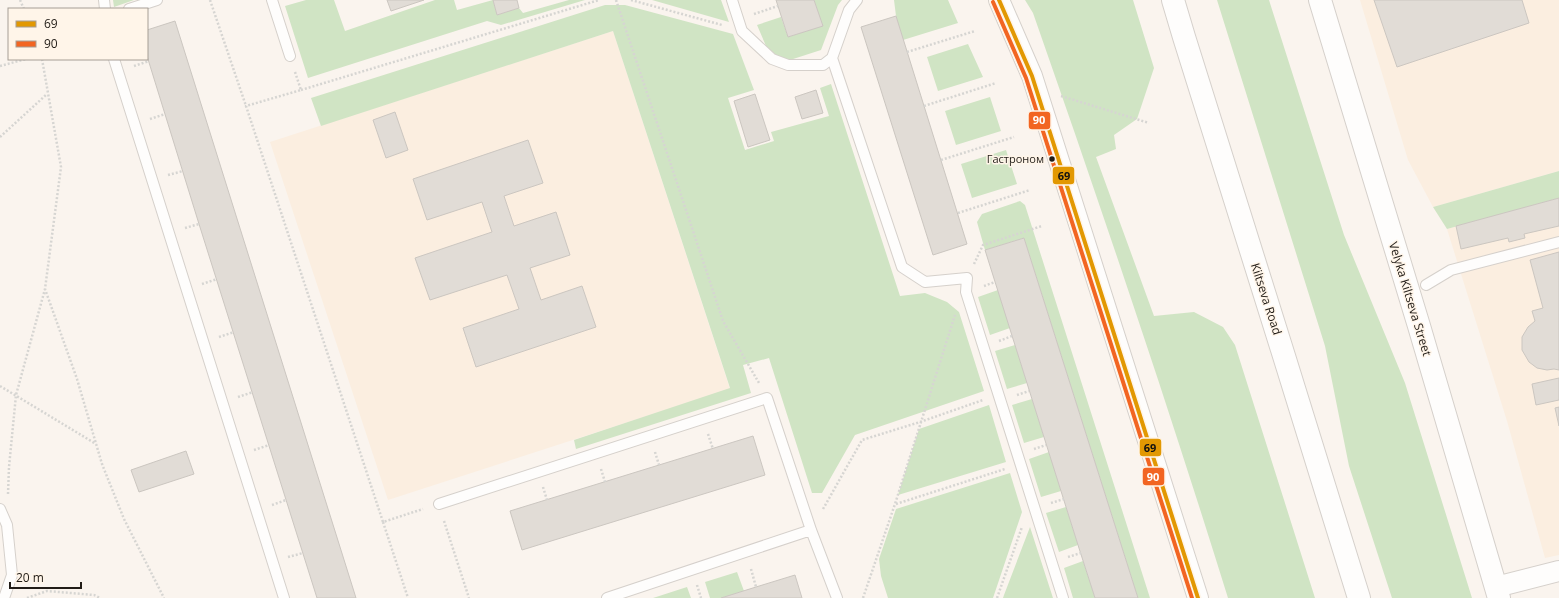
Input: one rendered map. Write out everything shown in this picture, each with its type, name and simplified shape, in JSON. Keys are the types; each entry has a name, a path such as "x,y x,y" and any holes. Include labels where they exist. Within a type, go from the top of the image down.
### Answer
{"highway":[{"name":"Kiltseva Road","path":"1173,0 1359,598"},
{"name":"Velyka Kiltseva Street","path":"1320,0 1419,326 1497,592"}],"street":[{"path":"999,0 1032,76 1198,598"},
{"path":"1497,592 1559,571"}],"lane":[{"path":"132,8 156,0"},
{"path":"272,0 290,56"},
{"path":"732,0 742,31 772,59 788,65 823,65 832,58 849,10 857,0"},
{"path":"832,58 902,267 925,282 967,278 966,292 1063,598"},
{"path":"114,60 284,598"},
{"path":"1426,285 1451,270 1559,242"},
{"path":"438,504 767,398 811,530 837,598"},
{"path":"0,509 7,525 12,575 4,598"},
{"path":"607,598 811,530"}],"path":[{"path":"210,0 408,598"},
{"path":"246,106 599,0"},
{"path":"616,0 723,321 767,398"},
{"path":"631,0 742,31"},
{"path":"738,19 778,6"},
{"path":"907,52 975,31"},
{"path":"290,56 301,90"},
{"path":"0,66 22,60"},
{"path":"7,525 9,467 16,395 45,289 61,167 42,60"},
{"path":"924,106 996,83"},
{"path":"0,137 48,94"},
{"path":"1054,94 1149,123"},
{"path":"941,160 1014,137"},
{"path":"958,213 1030,190"},
{"path":"967,278 983,245 1042,226"},
{"path":"45,289 76,379 96,444 124,519 164,598"},
{"path":"863,598 895,504 955,314"},
{"path":"0,386 96,444"},
{"path":"811,530 862,440 999,395"},
{"path":"895,504 1021,464"},
{"path":"997,598 1031,497"},
{"path":"382,522 438,504 469,598"},
{"path":"27,598 47,591 94,595 100,598"}],"shaded area":[{"path":"1360,0 1559,0 1559,171 1433,207 1408,160"},
{"path":"613,31 730,389 388,500 270,142"},
{"path":"1559,198 1559,555 1545,558 1507,421 1447,229"}],"green space":[{"path":"113,0 134,0 114,7"},
{"path":"306,0 334,0 345,31 435,0 454,0 457,10 493,0 497,15 519,8 523,13 569,0 585,0 501,25 487,21 308,78 285,6"},
{"path":"652,0 721,0 729,22"},
{"path":"814,0 842,0 838,5 821,50 790,60 776,55 766,46 757,25 781,17 788,37 822,26"},
{"path":"894,0 948,0 958,23 903,40 896,16"},
{"path":"1025,0 1133,0 1154,68 1137,119 1114,135 1116,149 1096,157 1154,316 1194,312 1223,327 1235,345 1315,598 1228,598 1108,232 1033,13"},
{"path":"1217,0 1269,0 1344,235 1405,383 1472,598 1392,598 1349,466 1325,346"},
{"path":"605,5 625,5 733,34 754,90 728,98 745,150 774,141 771,132 829,116 820,88 831,84 900,296 925,293 947,302 959,312 984,391 855,435 822,493 812,493 769,358 743,365 751,393 576,449 574,440 730,388 613,31 321,126 311,98"},
{"path":"968,44 983,77 938,91 927,57"},
{"path":"990,97 1001,131 956,145 945,111"},
{"path":"1006,150 1017,184 972,198 961,164"},
{"path":"1559,171 1559,198 1447,229 1433,207"},
{"path":"1020,201 1025,205 1150,598 1138,598 1024,238 985,250 977,222 982,214"},
{"path":"998,290 1010,328 990,335 978,297"},
{"path":"1015,345 1027,383 1007,389 995,351"},
{"path":"1032,399 1044,437 1024,443 1012,405"},
{"path":"989,405 1006,462 898,495 919,429"},
{"path":"1049,452 1061,491 1041,497 1029,459"},
{"path":"1010,473 1022,512 993,598 888,598 881,576 879,559 896,509"},
{"path":"1066,507 1078,545 1059,552 1046,513"},
{"path":"1030,527 1053,598 1003,598 1004,595"},
{"path":"1083,561 1095,598 1073,598 1064,568"},
{"path":"737,572 744,591 721,598 710,598 705,582"},
{"path":"687,587 691,598 653,598"}],"building":[{"path":"387,0 424,0 391,11"},
{"path":"493,0 517,0 519,8 497,15"},
{"path":"776,0 814,0 823,26 788,37"},
{"path":"1374,0 1522,0 1529,23 1397,67"},
{"path":"896,16 967,244 933,255 861,27"},
{"path":"175,21 356,598 317,598 148,59 148,30"},
{"path":"816,90 823,113 802,119 795,97"},
{"path":"755,94 770,140 748,147 734,101"},
{"path":"395,112 408,150 386,158 373,120"},
{"path":"528,140 543,183 504,196 514,226 556,212 570,255 530,268 541,300 582,286 596,327 476,367 463,328 519,309 507,275 430,300 415,258 492,232 482,202 427,220 413,179"},
{"path":"1559,198 1559,226 1524,234 1525,238 1509,242 1508,238 1461,249 1456,226"},
{"path":"1024,238 1138,598 1095,598 1078,545 985,250"},
{"path":"1559,252 1559,370 1547,370 1537,368 1529,362 1522,350 1522,337 1528,327 1535,321 1532,311 1543,308 1530,260"},
{"path":"1559,378 1559,400 1536,405 1532,384"},
{"path":"1559,407 1559,426 1555,408"},
{"path":"753,436 765,475 522,550 510,511"},
{"path":"186,451 194,474 139,492 131,470"},
{"path":"795,575 802,598 721,598 756,587"}],"transit line":[{"name":"69","path":"999,0 1032,76 1198,598"},
{"name":"90","path":"993,2 1026,78 1192,598"}],"place":[{"name":"Гастроном","path":"1052,159"}]}
